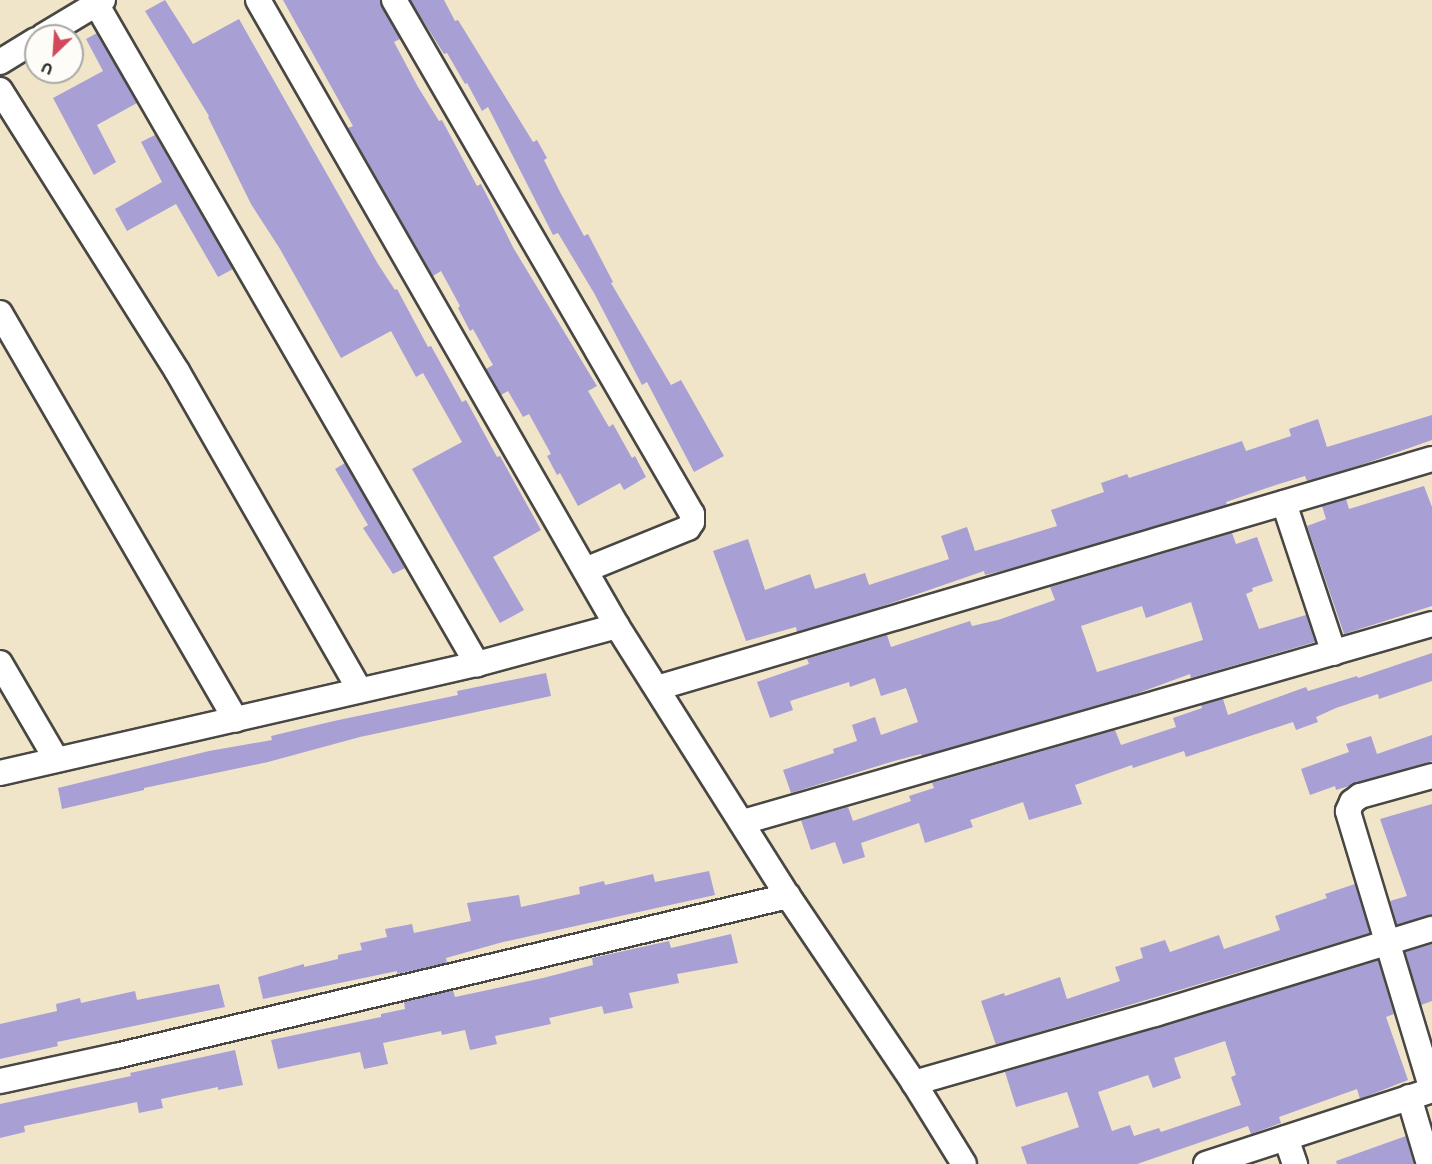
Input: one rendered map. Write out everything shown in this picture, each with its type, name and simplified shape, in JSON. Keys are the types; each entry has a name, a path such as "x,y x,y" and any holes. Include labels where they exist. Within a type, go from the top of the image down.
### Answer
{"street":[{"path":"258,0 617,626 788,896 914,1083 964,1164"},
{"path":"394,0 692,514 692,522 688,528 585,570"},
{"path":"62,24 98,1 477,664"},
{"path":"0,62 24,47"},
{"path":"0,90 177,372 359,689"},
{"path":"0,313 236,720"},
{"path":"657,688 1432,459"},
{"path":"1284,503 1334,653"},
{"path":"743,822 1432,624"},
{"path":"0,773 236,720 359,689 477,664 617,626"},
{"path":"0,663 56,759"},
{"path":"1429,1164 1424,1092 1389,942 1352,828 1350,806 1367,793 1432,776"},
{"path":"0,1081 116,1056 788,896"},
{"path":"914,1083 1432,928"},
{"path":"1206,1164 1424,1092"},
{"path":"1287,1138 1295,1164"}],"building":[{"path":"165,0 193,44 239,19 378,264 395,290 397,289 428,347 431,346 462,402 466,400 497,457 500,456 541,530 493,557 524,610 500,623 412,469 462,442 423,373 416,377 391,331 341,358 280,249 251,204 209,116 145,11"},
{"path":"283,0 380,0 400,39 394,42 418,87 439,121 442,120 477,186 481,184 514,249 597,386 588,391 609,427 613,424 632,458 635,456 646,477 624,490 620,483 578,506 560,473 557,475 547,456 551,454 529,414 523,417 508,391 501,395 486,369 493,365 473,329 470,331 458,308 460,306 441,271 433,276 348,128 353,126"},
{"path":"410,0 444,0 455,21 458,20 533,142 537,140 547,158 544,160 584,236 588,234 613,282 611,283 671,385 681,380 724,456 694,472 647,382 642,385 594,293 558,233 553,235 488,107 482,111 467,83 465,84 447,53 444,54"},
{"path":"97,33 137,103 97,125 116,162 94,175 53,98 79,84 84,84 84,81 103,71 86,39"},
{"path":"155,135 233,269 218,277 176,204 127,231 115,209 162,182 141,142"},
{"path":"1432,415 1432,440 1358,466 1307,481 1305,476 1226,502 1227,505 1013,568 985,575 984,571 877,608 797,632 796,627 746,641 713,551 748,539 765,590 810,574 815,589 865,573 869,585 949,559 941,536 967,527 975,551 1057,526 1051,510 1104,492 1101,483 1127,474 1129,478 1242,441 1246,451 1291,436 1289,429 1318,419 1327,447"},
{"path":"345,463 405,568 393,574 363,528 368,525 335,469"},
{"path":"1424,486 1432,507 1432,606 1344,634 1307,526 1326,519 1322,506 1346,499 1349,509"},
{"path":"1232,533 1236,544 1257,537 1273,581 1252,588 1253,591 1246,594 1259,629 1306,615 1315,642 1191,678 1190,674 1133,695 922,756 921,754 894,761 791,793 783,770 834,753 833,749 857,741 852,725 875,717 881,735 918,722 906,688 881,696 875,678 850,687 849,682 790,701 793,710 770,718 757,682 809,664 807,659 887,635 891,647 970,621 972,626 998,620 1055,600 1050,587","holes":["1191,602 1203,640 1097,672 1081,626 1142,606 1146,618"]},
{"path":"1432,653 1432,681 1379,699 1378,694 1336,708 1316,717 1318,722 1296,730 1293,722 1186,757 1184,751 1133,768 1132,765 1075,785 1082,804 1029,820 1023,802 970,820 973,827 925,843 919,823 861,843 865,857 843,864 835,842 811,850 801,820 848,807 853,821 911,801 909,796 934,788 932,783 1115,730 1121,745 1176,727 1173,718 1202,708 1201,705 1223,699 1228,715 1306,687 1308,691 1357,676 1358,678"},
{"path":"546,673 551,696 360,737 268,762 144,788 144,790 62,809 58,788 209,751 272,740 271,736 334,721 458,695 457,691"},
{"path":"1432,735 1432,761 1336,790 1335,786 1310,795 1301,769 1349,752 1346,744 1371,736 1377,754"},
{"path":"1432,804 1432,915 1397,925 1390,901 1407,896 1380,819"},
{"path":"709,871 715,895 503,942 446,958 447,963 263,999 258,977 304,964 304,967 338,959 338,955 362,950 360,943 387,937 385,929 412,924 414,933 471,921 467,903 519,895 521,907 580,894 579,887 604,881 605,885 653,874 655,882"},
{"path":"1355,884 1370,933 996,1045 981,1001 1004,993 1005,996 1060,977 1067,999 1120,981 1115,967 1143,958 1140,948 1165,940 1170,952 1219,935 1224,949 1280,930 1275,916 1327,898 1325,894"},
{"path":"731,934 738,963 677,974 679,983 629,993 633,1008 604,1014 602,1006 549,1018 551,1024 495,1036 497,1044 470,1050 465,1030 442,1035 441,1031 383,1043 388,1064 364,1069 360,1052 278,1069 271,1040 381,1017 381,1014 405,1009 404,1002 453,990 455,997 593,965 592,958 669,941 671,948"},
{"path":"1432,944 1432,1001 1421,1005 1405,952"},
{"path":"1378,960 1394,1014 1386,1017 1408,1080 1360,1099 1357,1089 1279,1117 1281,1123 1251,1134 1248,1126 1137,1164 1027,1164 1021,1147 1079,1127 1067,1092 1016,1107 1005,1072","holes":["1225,1041 1236,1075 1231,1077 1241,1105 1161,1132 1159,1128 1134,1136 1130,1125 1112,1131 1098,1092 1148,1075 1153,1088 1181,1078 1174,1058"]},
{"path":"219,984 225,1007 57,1042 58,1046 0,1059 0,1024 57,1011 56,1004 80,998 81,1003 135,991 137,1000"},
{"path":"235,1050 243,1085 218,1090 218,1087 161,1099 163,1108 139,1113 137,1102 24,1126 25,1132 0,1138 0,1104 131,1076 130,1073"},
{"path":"1406,1136 1414,1164 1337,1164 1336,1161"}]}
